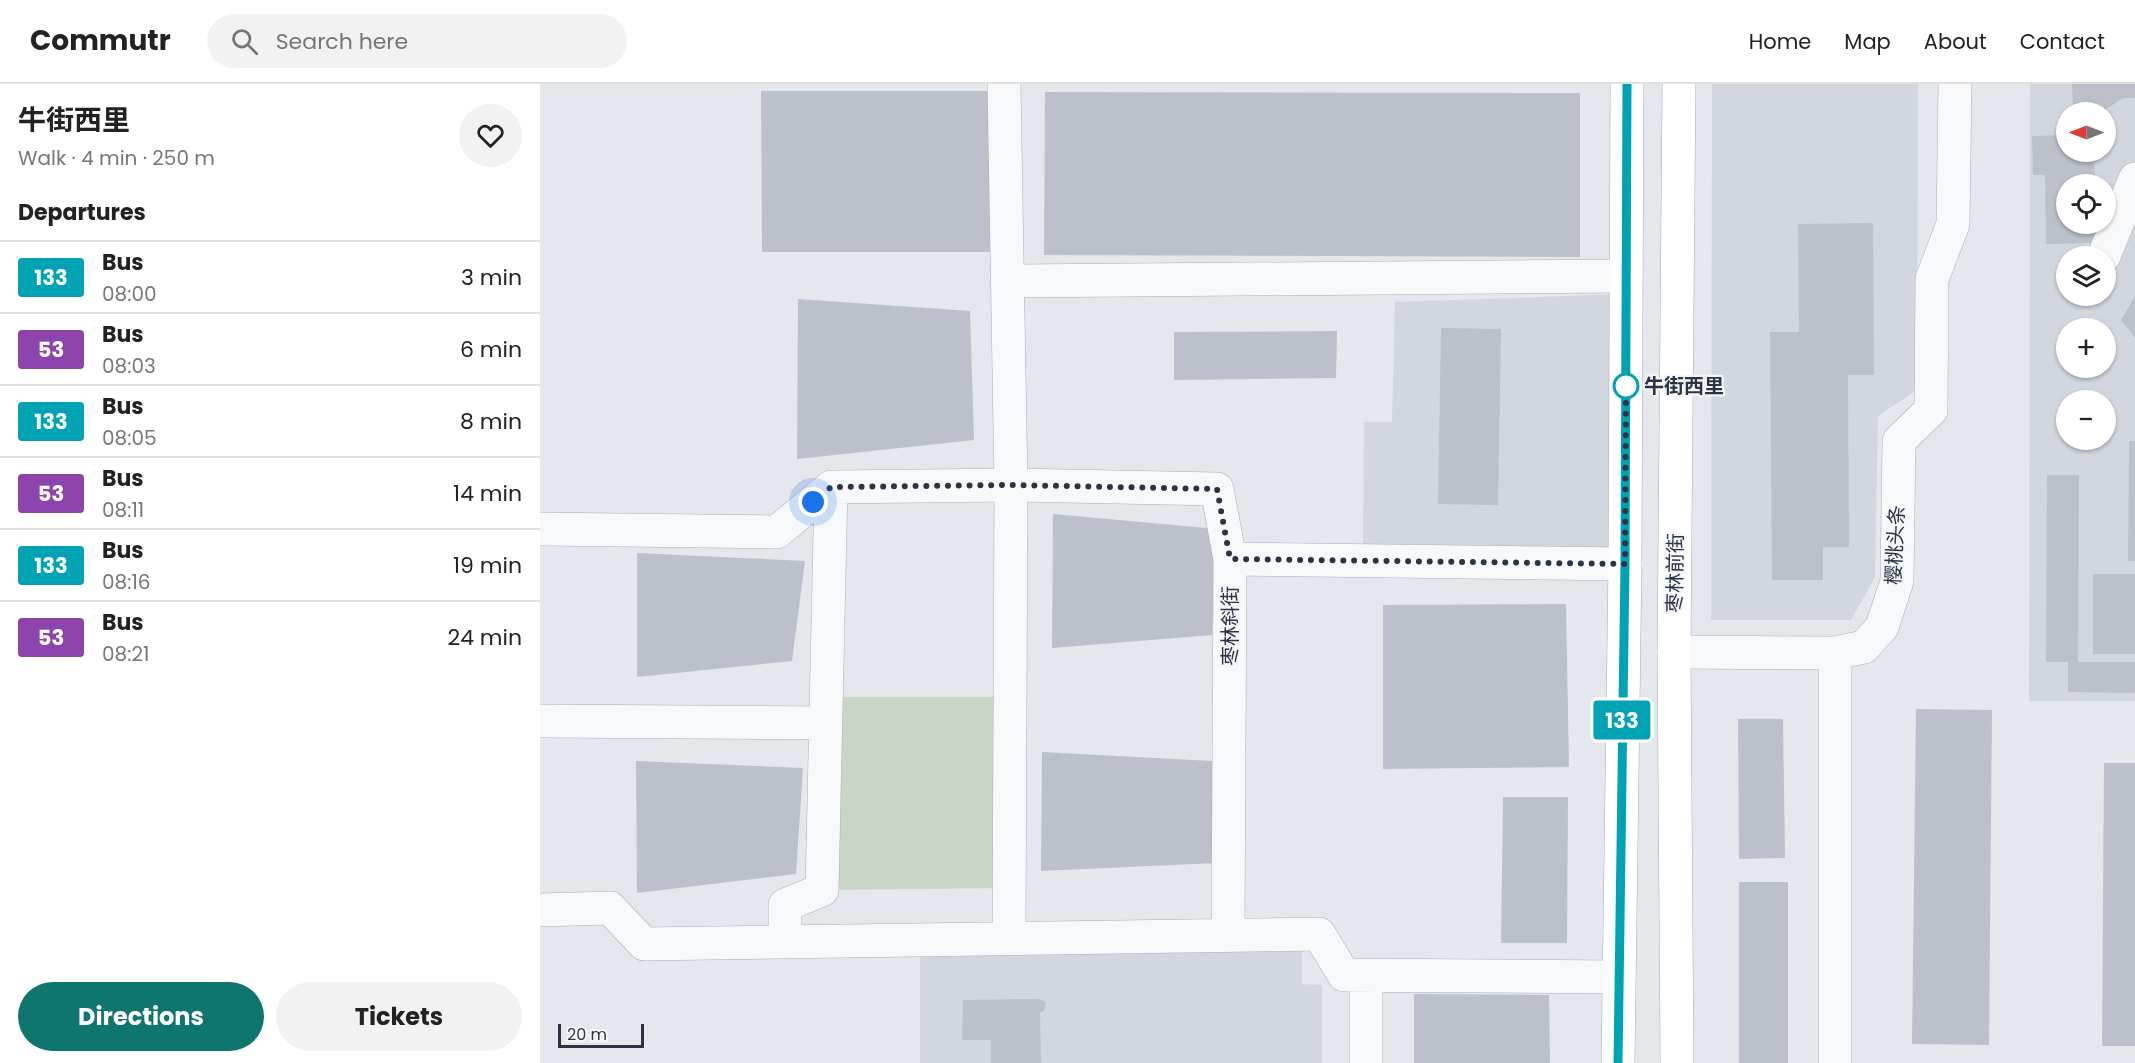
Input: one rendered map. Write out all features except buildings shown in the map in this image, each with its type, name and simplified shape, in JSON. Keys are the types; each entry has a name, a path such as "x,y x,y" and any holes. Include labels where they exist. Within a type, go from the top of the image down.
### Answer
{"main road":[{"path":"1618,1063 1625,564 1627,84"},
{"name":"枣林前街","path":"1677,1063 1674,652 1679,84"}],"street":[{"path":"1004,84 1011,485 1009,938"},
{"name":"樱桃头条","path":"1674,652 1835,653 1864,647 1882,627 1897,581 1899,441 1931,410 1932,279 1953,224 1954,84"},
{"path":"2108,246 2135,179"},
{"path":"1008,281 1626,276"},
{"path":"540,529 777,532 831,487 1011,485"},
{"name":"枣林斜街","path":"1011,485 1217,489 1230,559 1228,934"},
{"path":"785,942 785,905 822,890 831,487"},
{"path":"1230,559 1625,564"},
{"path":"1835,653 1835,1063"},
{"path":"540,721 826,723"},
{"path":"540,910 610,908 644,944 1319,934 1344,975 1619,977"},
{"path":"1366,976 1366,1063"}],"shaded area":[{"path":"1712,84 1918,84 1917,390 1878,416 1875,577 1851,620 1711,620"},
{"path":"2030,84 2135,84 2135,701 2029,701"},
{"path":"1626,294 1625,564 1363,561 1364,422 1392,422 1395,302"},
{"path":"920,947 1302,947 1302,984 1322,985 1322,1063 920,1063"}],"green space":[{"path":"826,697 1010,697 1009,888 822,890"}],"bus line":[{"name":"133","path":"1618,1063 1625,564 1627,84"}],"place":[{"name":"牛街西里","path":"1626,386"}],"route":[{"path":"813,502 831,487 1011,485 1217,489 1230,559 1625,564 1626,386"}]}
